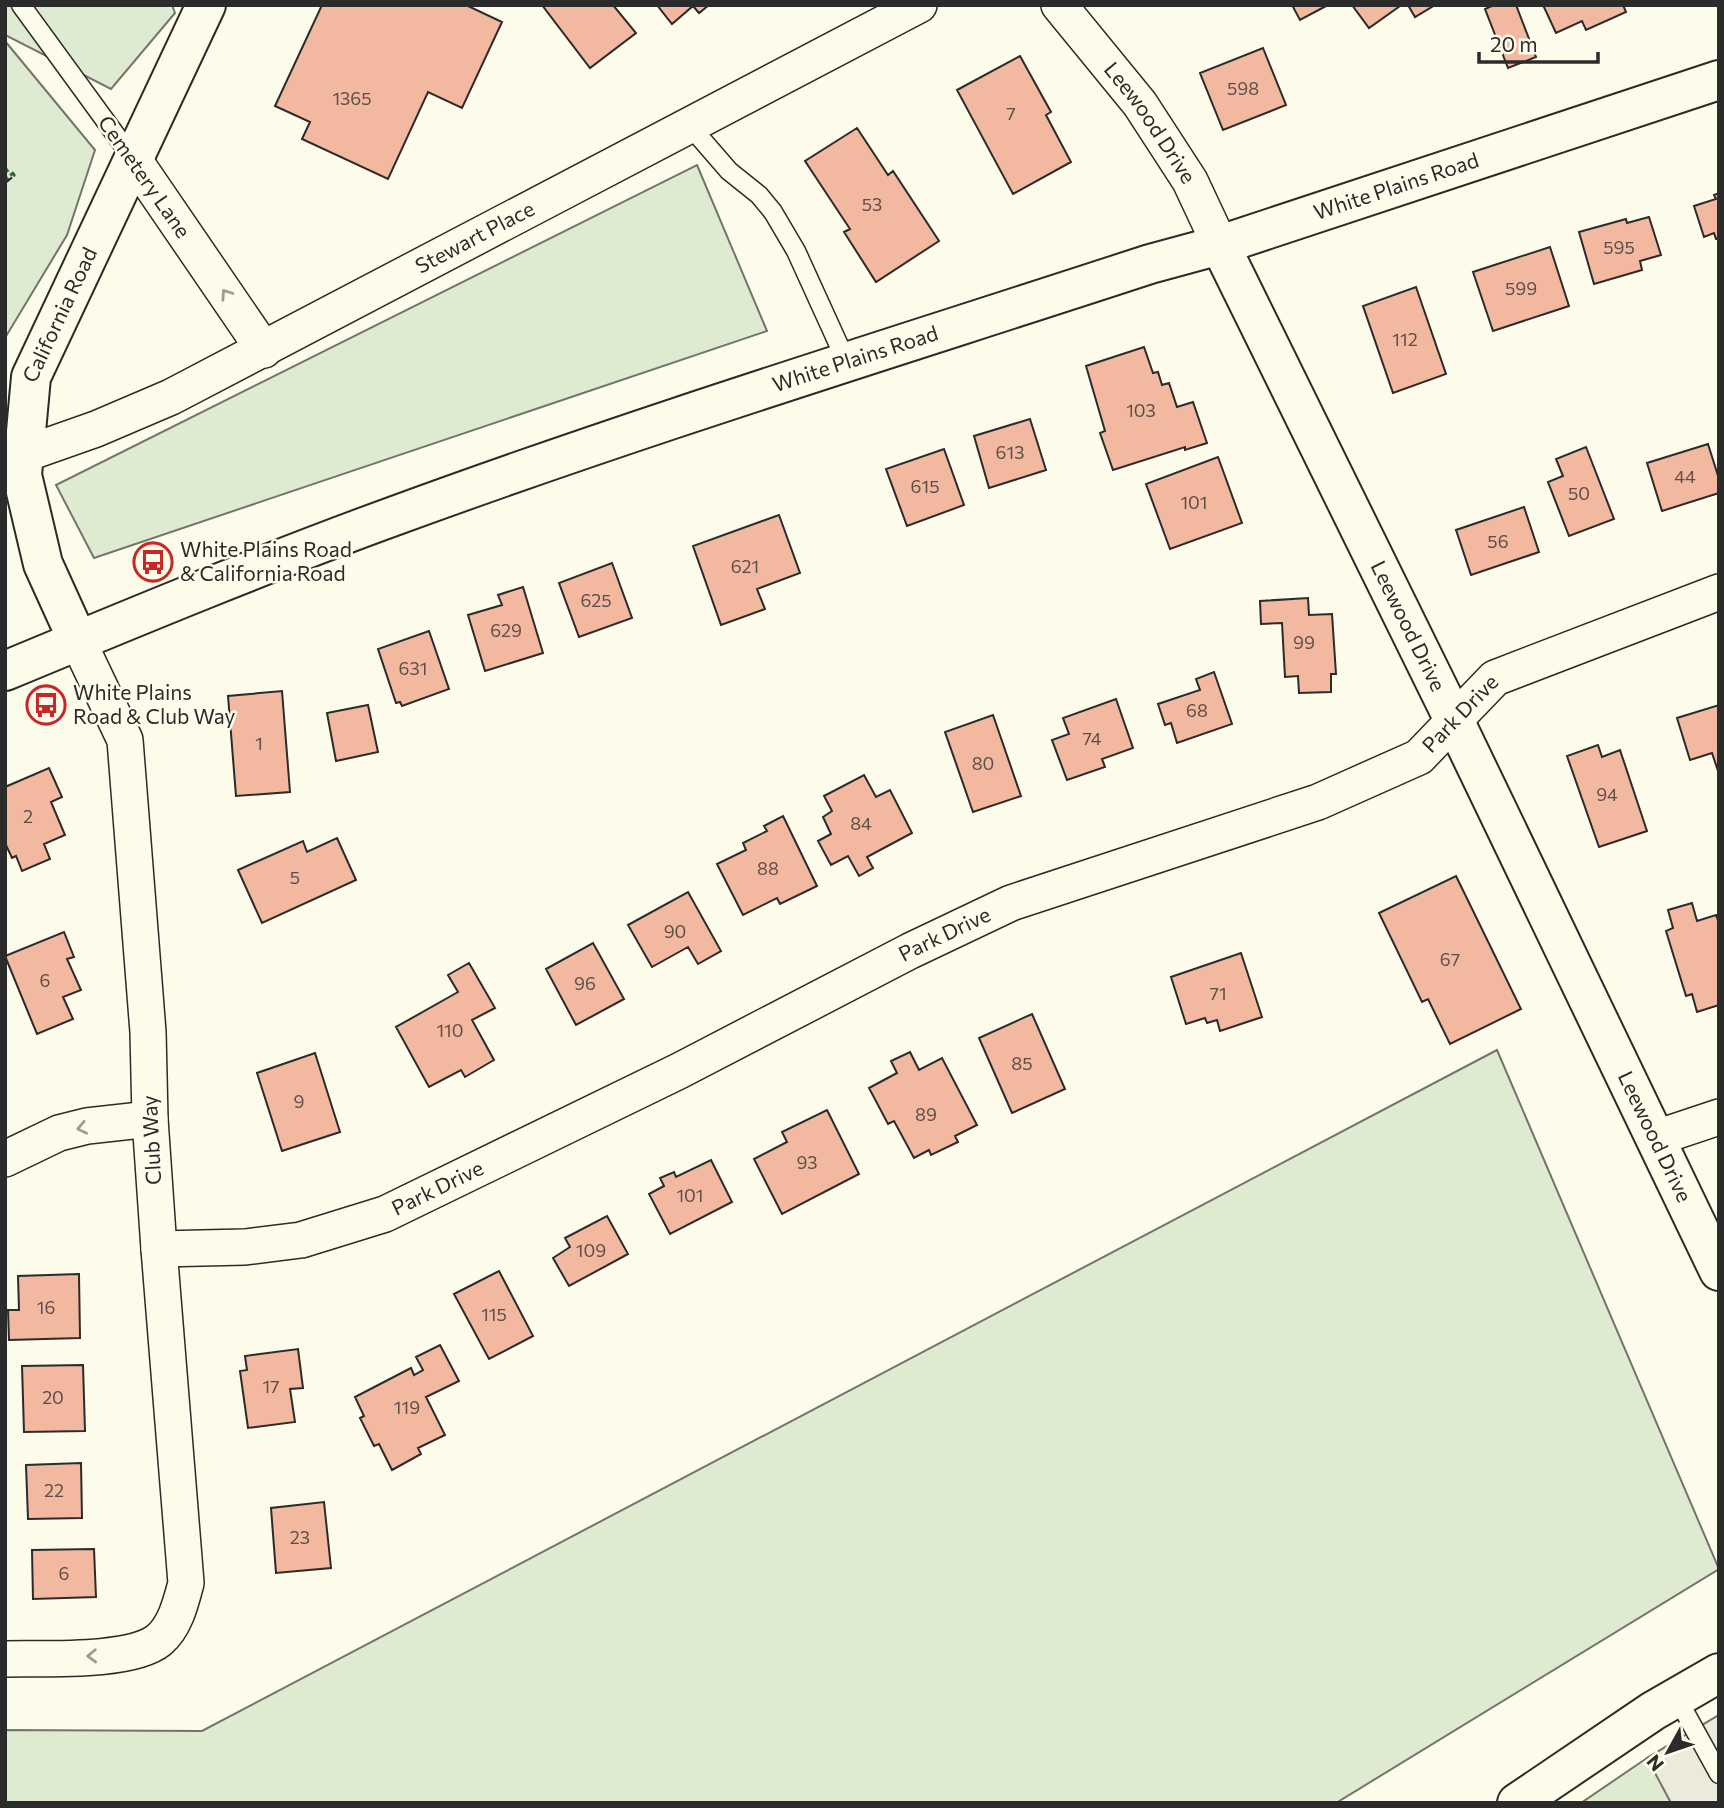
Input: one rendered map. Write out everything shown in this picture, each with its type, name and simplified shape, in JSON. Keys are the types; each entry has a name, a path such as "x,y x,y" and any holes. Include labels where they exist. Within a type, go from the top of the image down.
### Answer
{"main road":[{"name":"California Road","path":"78,641 43,564 22,475 19,434 32,377 205,5"},
{"name":"White Plains Road","path":"5,671 396,515 640,430 1137,268 1220,245 1719,80"},
{"name":"Leewood Drive","path":"1220,245 1454,720 1719,1271"},
{"path":"1517,1803 1653,1711 1719,1673"}],"street":[{"name":"Stewart Place","path":"19,434 96,429 171,397 919,5"},
{"name":"Leewood Drive","path":"1059,5 1140,104 1190,181 1220,245"},
{"name":"Cemetery Lane","path":"134,160 264,350"},
{"name":"Park Drive","path":"159,1249 245,1247 301,1240 385,1214 679,1071 910,951 1011,902 1318,802 1419,757 1495,678 1719,592"},
{"name":"Club Way","path":"5,1659 113,1656 158,1641 168,1629 181,1604 186,1583 159,1249 150,1119 148,1032 125,740 78,641"},
{"path":"1656,1138 1719,1117"},
{"path":"5,1159 59,1133 87,1126 150,1119"}],"lane":[{"name":"Cemetery Lane","path":"21,5 134,160"},
{"path":"690,125 729,172 759,195 773,212 796,251 847,363"},
{"path":"1677,1698 1719,1774"}],"green space":[{"path":"5,5 172,5 175,13 111,89 5,35"},
{"path":"5,41 95,150 67,235 5,338"},
{"path":"697,165 767,331 94,558 56,485"},
{"path":"1497,1050 1719,1569 1336,1803 5,1803 5,1730 202,1731"},
{"path":"1719,1715 1719,1803 1581,1803 1647,1758"}],"shaded area":[{"path":"1719,1715 1719,1803 1671,1803 1647,1758"}],"building":[{"path":"322,5 466,5 502,22 462,108 428,92 388,179 302,139 310,122 275,106"},
{"path":"542,5 613,5 636,33 590,68"},
{"path":"657,5 709,5 699,13 693,6 672,24"},
{"path":"1292,5 1328,5 1300,20"},
{"path":"1352,5 1400,5 1400,6 1369,28"},
{"path":"1408,5 1435,5 1415,17"},
{"path":"1494,5 1516,5 1536,57 1508,68 1485,9"},
{"path":"1543,5 1623,5 1626,12 1586,30 1582,21 1556,33"},
{"path":"1263,48 1286,105 1223,130 1200,73"},
{"path":"1020,56 1051,112 1046,115 1071,162 1013,194 957,90"},
{"path":"857,128 888,175 893,171 939,241 876,282 844,232 850,229 805,161"},
{"path":"1719,193 1719,238 1716,239 1714,233 1704,237 1694,206 1716,199 1714,195"},
{"path":"1649,217 1661,255 1640,261 1642,270 1594,284 1579,232 1626,219 1627,223"},
{"path":"1550,247 1569,306 1493,331 1473,272"},
{"path":"1416,287 1446,374 1393,393 1363,306"},
{"path":"1144,347 1153,373 1158,372 1162,385 1169,383 1177,407 1193,402 1207,443 1185,450 1185,447 1113,470 1100,433 1105,431 1086,366"},
{"path":"1030,419 1046,470 989,488 974,436"},
{"path":"1708,444 1719,479 1719,493 1662,511 1647,463"},
{"path":"1586,447 1614,519 1569,536 1548,482 1563,476 1556,459"},
{"path":"944,449 964,505 907,526 886,469"},
{"path":"1218,457 1242,523 1170,549 1146,484"},
{"path":"1524,507 1539,552 1471,575 1456,530"},
{"path":"779,515 800,573 757,589 765,609 721,625 693,546"},
{"path":"612,563 632,618 579,637 559,583"},
{"path":"523,587 543,653 485,671 468,615 502,605 498,595"},
{"path":"1308,598 1309,615 1332,614 1336,674 1331,674 1331,692 1299,693 1298,676 1285,677 1282,623 1261,624 1260,601"},
{"path":"429,631 449,689 402,706 400,702 396,703 378,649"},
{"path":"1214,672 1232,724 1177,743 1171,723 1165,725 1158,704 1200,690 1196,679"},
{"path":"282,691 290,792 236,796 228,696"},
{"path":"1116,699 1133,748 1102,759 1105,767 1067,780 1052,740 1069,734 1063,718"},
{"path":"368,705 378,752 336,761 327,713"},
{"path":"1719,705 1719,774 1712,753 1690,760 1677,718"},
{"path":"993,715 1021,796 973,812 945,732"},
{"path":"1598,745 1602,757 1620,750 1647,831 1599,847 1567,756"},
{"path":"49,768 62,797 51,802 65,835 44,844 50,859 22,871 16,856 12,858 5,843 5,787"},
{"path":"864,775 876,797 890,790 912,833 867,857 873,868 859,876 848,856 831,865 818,841 831,834 823,817 832,811 824,796"},
{"path":"783,816 817,886 780,904 777,898 743,915 717,864 746,850 743,843 767,831 764,826"},
{"path":"337,838 356,880 262,923 238,870 303,841 307,852"},
{"path":"1456,876 1521,1009 1450,1044 1428,999 1422,1002 1379,913"},
{"path":"688,892 721,951 698,964 688,947 652,967 628,925"},
{"path":"1692,903 1697,921 1716,915 1719,923 1719,1005 1697,1012 1692,994 1686,996 1666,931 1673,928 1668,910"},
{"path":"64,932 74,957 67,959 81,990 63,997 73,1019 37,1034 5,956"},
{"path":"593,943 624,999 576,1025 546,969"},
{"path":"1241,953 1262,1017 1220,1031 1217,1020 1207,1023 1205,1018 1186,1024 1171,977"},
{"path":"469,963 495,1008 472,1020 494,1060 465,1077 461,1070 429,1087 396,1027 458,992 448,975"},
{"path":"1032,1014 1065,1089 1012,1113 979,1038"},
{"path":"910,1052 919,1070 942,1058 977,1125 955,1136 958,1142 931,1155 929,1150 914,1158 894,1121 888,1124 869,1088 897,1073 891,1061"},
{"path":"315,1053 340,1132 282,1151 257,1073"},
{"path":"827,1110 859,1174 782,1214 754,1159 787,1142 782,1132"},
{"path":"711,1160 732,1202 670,1234 649,1194 664,1186 660,1178 674,1172 676,1177"},
{"path":"607,1216 628,1254 569,1286 553,1258 570,1247 565,1238"},
{"path":"499,1271 533,1336 489,1359 454,1294"},
{"path":"79,1274 80,1338 9,1340 8,1310 19,1310 18,1276"},
{"path":"440,1345 459,1381 426,1397 445,1435 418,1448 421,1454 392,1470 379,1444 374,1446 360,1418 364,1416 355,1397 411,1368 414,1375 423,1370 416,1357"},
{"path":"298,1349 303,1388 290,1389 295,1422 248,1428 240,1371 247,1370 245,1356"},
{"path":"83,1365 85,1431 24,1432 22,1366"},
{"path":"81,1463 82,1518 28,1519 26,1465"},
{"path":"324,1502 331,1568 276,1573 271,1508"},
{"path":"94,1549 96,1597 33,1599 32,1550"}],"hedge":[{"path":"5,171 8,169 13,175 5,181"}],"fence":[{"path":"5,183 15,175"}],"place":[{"name":"White Plains Road & California Road","path":"153,562"},
{"name":"White Plains Road & Club Way","path":"46,705"}]}
